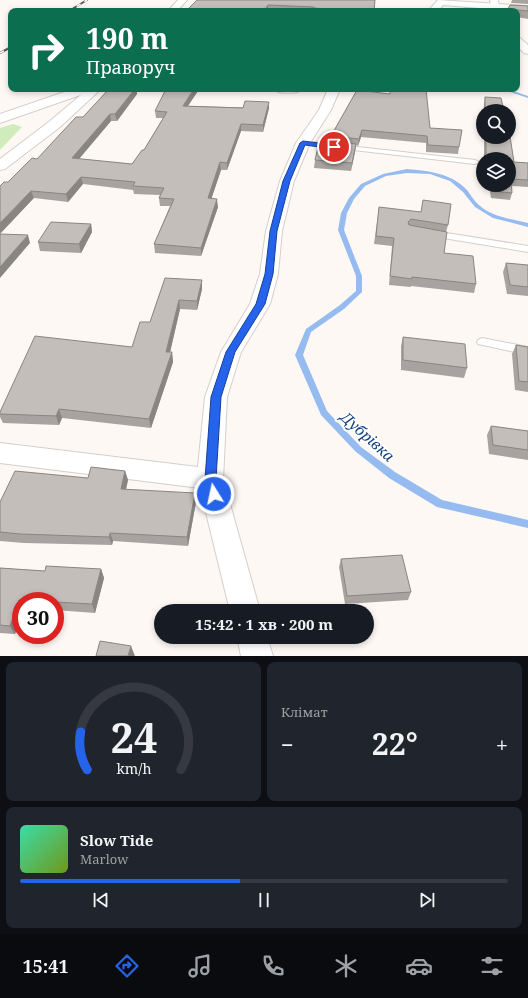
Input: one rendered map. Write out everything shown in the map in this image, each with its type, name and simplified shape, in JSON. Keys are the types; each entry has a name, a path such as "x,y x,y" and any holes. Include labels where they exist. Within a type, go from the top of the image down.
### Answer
{"main road":[{"path":"439,1 520,8"},
{"path":"0,119 76,92"}],"street":[{"path":"175,8 183,0"},
{"path":"520,43 528,51"},
{"path":"0,166 55,124 92,92"},
{"path":"243,604 210,479 216,397 231,352 260,304 269,274 274,231 287,181 303,143 325,110 333,92"},
{"path":"0,453 210,479"},
{"path":"254,644 257,656"}],"lane":[{"path":"303,143 475,162"},
{"path":"427,233 528,249"},
{"path":"482,342 528,351"}],"green space":[{"path":"13,124 22,127 0,150 0,128"}],"building":[{"path":"197,0 375,0 374,8 314,8 268,5 266,8 189,8"},
{"path":"510,5 528,6 528,11 520,10 520,8 508,8"},
{"path":"106,92 133,92 115,114 110,114 72,158 132,164 142,150 144,150 167,112 155,111 164,92 192,92 183,106 243,108 245,101 269,102 263,125 241,124 227,163 220,162 208,198 217,199 201,248 154,244 174,199 159,198 164,188 133,186 135,182 81,177 66,194 31,191 0,223 0,186 4,182 8,182 32,158 37,159 76,117 83,117"},
{"path":"356,92 390,94 390,92 426,92 430,128 462,130 459,147 428,145 427,136 362,130 359,139 331,136"},
{"path":"485,97 501,98 502,104 485,104"},
{"path":"328,141 356,144 352,163 315,160 319,143 327,144"},
{"path":"486,144 511,144 512,152 486,152"},
{"path":"516,162 528,163 528,180 516,179"},
{"path":"423,200 451,204 448,225 411,219 408,222 409,225 447,232 444,253 473,256 476,284 390,276 394,238 376,236 379,207 421,212"},
{"path":"51,222 91,224 79,244 38,242"},
{"path":"0,234 28,235 0,267"},
{"path":"506,263 528,265 528,287 510,285"},
{"path":"165,278 202,280 197,301 179,300 166,352 172,352 149,419 59,409 56,416 0,414 35,336 132,347 140,322 150,322"},
{"path":"403,337 465,344 467,368 403,360"},
{"path":"516,345 528,347 528,382 519,381"},
{"path":"491,426 528,431 528,450 493,445"},
{"path":"91,467 125,471 121,489 195,493 187,537 110,533 109,537 0,532 0,502 15,471 88,478"},
{"path":"402,555 411,592 347,596 341,559"},
{"path":"46,566 101,569 92,604 64,602 64,592 12,592 12,620 10,626 0,625 0,568 45,571"},
{"path":"100,641 131,646 128,656 96,656"}],"waterway":[{"name":"Дубрівка","path":"512,92 528,97"},
{"name":"Дубрівка","path":"528,225 495,217 477,206 465,191 452,180 431,173 407,171 385,175 363,185 352,198 344,213 341,230 359,276 359,292 342,307 308,331 299,355 324,413 358,449 392,475 440,504 528,524"}],"railway":[{"path":"74,8 87,0"},
{"path":"0,53 8,49"}],"route":[{"path":"214,494 210,479 216,397 231,352 260,304 269,274 274,231 287,181 303,143 334,147"}]}
